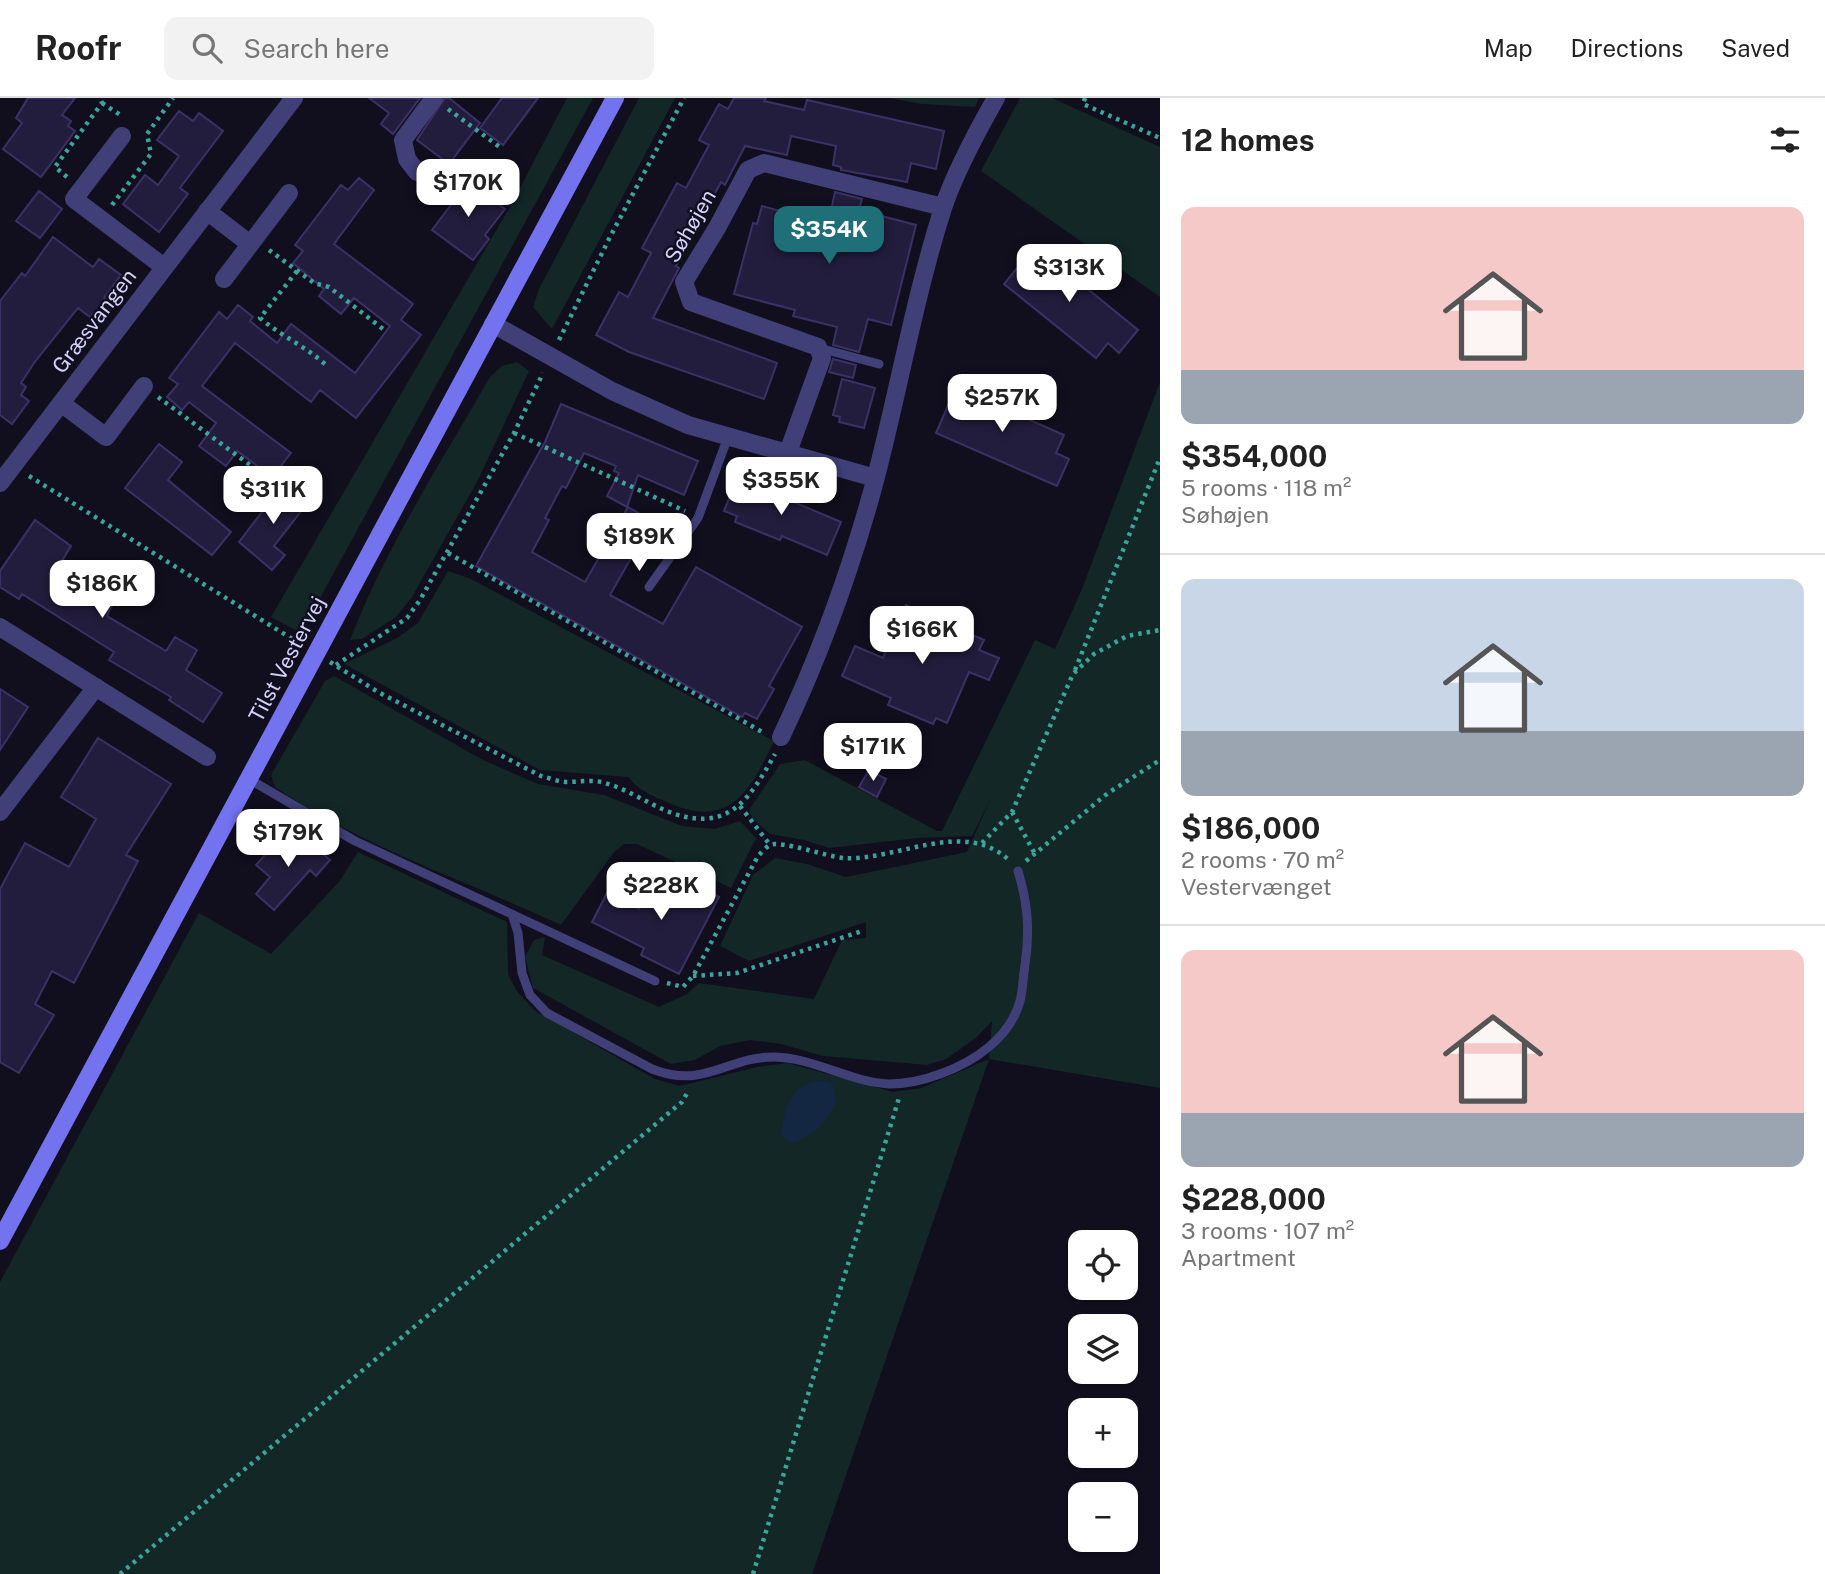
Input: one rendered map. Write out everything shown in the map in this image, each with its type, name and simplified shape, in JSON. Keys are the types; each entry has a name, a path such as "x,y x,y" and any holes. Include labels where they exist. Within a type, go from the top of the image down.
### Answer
{"street":[{"name":"Græsvangen","path":"0,482 6,462 61,402 294,98"},
{"path":"417,172 407,159 403,139 434,98"},
{"name":"Tilst Vestervej","path":"0,1241 615,98"},
{"path":"780,740 806,684 839,600 876,478 943,207 973,139 996,98"},
{"path":"82,189 122,136"},
{"name":"Søhøjen","path":"818,347 691,302 684,282 748,170 764,163 943,207"},
{"name":"Græsvangen","path":"82,189 74,199 164,267"},
{"path":"224,279 289,193"},
{"path":"207,211 253,241"},
{"path":"494,324 612,391 688,425 876,478"},
{"path":"787,455 822,358 818,347"},
{"name":"Græsvangen","path":"61,402 106,436 144,386"},
{"path":"0,627 206,757"},
{"path":"0,812 96,687"}],"lane":[{"path":"818,347 879,364"},
{"path":"649,587 698,518 728,437"},
{"path":"249,779 355,841 655,981"},
{"path":"512,914 518,933 522,973 530,995 547,1013 652,1069 668,1075 693,1077 762,1057 778,1057 886,1084 903,1084 952,1070 982,1054 1006,1027 1019,1004 1030,930 1026,897 1017,871"}],"path":[{"path":"82,189 55,167 102,103 100,98"},
{"path":"100,219 151,154 147,134 173,98"},
{"path":"434,98 500,148"},
{"path":"336,665 407,618 420,600 514,433 610,237 684,98"},
{"path":"1086,98 1083,104 1160,138"},
{"path":"253,241 314,283 328,287 383,329"},
{"path":"297,271 260,318 282,336 306,347 326,365"},
{"path":"144,386 258,471"},
{"path":"514,433 698,518"},
{"path":"982,843 1012,812 1073,674 1160,458"},
{"path":"6,462 378,692 541,776 565,782 602,781 675,814 705,818 724,815 740,806 754,791 780,740 448,553"},
{"path":"1073,674 1094,654 1127,636 1160,630"},
{"path":"655,981 683,987 692,976 758,856 770,845 781,844 844,858 920,844 982,843 998,850 1017,871 1108,793 1160,760"},
{"path":"740,806 770,845"},
{"path":"1012,812 1035,854"},
{"path":"692,976 737,973 862,931"},
{"path":"120,1574 682,1102 691,1087 693,1077"},
{"path":"753,1574 903,1084"}],"green space":[{"path":"567,98 593,98 301,633 271,617 511,205"},
{"path":"639,98 675,98 552,329 533,307 539,289"},
{"path":"890,98 979,98 975,107 922,104"},
{"path":"1020,98 1052,98 1160,147 1160,297 981,171"},
{"path":"517,362 529,371 478,480 412,597 396,617 362,639 350,640 397,539 490,377 502,366"},
{"path":"1160,382 1160,1088 989,1059 992,1021 976,1038 946,1059 927,1065 823,1056 781,1044 750,1040 720,1046 695,1060 671,1064 533,988 525,957 534,940 545,937 542,955 659,1007 687,994 699,983 814,999 842,940 866,938 866,922 749,961 720,946 753,875 775,858 807,864 846,877 967,852 990,800 972,836 918,838 829,848 770,834 752,818 749,810 780,764 805,760 937,831 942,831 1035,640 1055,649 1082,589"},
{"path":"448,571 471,579 774,741 747,789 723,808 708,812 669,803 647,793 628,777 540,770 344,664 397,638 418,623"},
{"path":"334,676 483,760 538,784 604,795 682,826 715,829 740,821 756,838 731,888 637,844 624,844 614,852 561,925 378,845 343,828 275,787 271,775 325,681"},
{"path":"358,852 507,922 508,974 516,990 534,1010 655,1079 680,1086 757,1067 788,1063 893,1092 921,1088 989,1059 812,1574 0,1574 0,1282 199,913 271,954 339,882"}],"water":[{"path":"821,1080 833,1084 836,1103 818,1128 791,1143 782,1137 782,1127 791,1100 803,1086"}],"building":[{"path":"28,98 75,98 62,115 71,121 68,126 75,131 41,177 3,149 22,123 16,118"},
{"path":"369,98 420,98 393,134 381,124 389,113"},
{"path":"445,98 449,98 480,123 449,164 417,140"},
{"path":"502,98 538,98 503,145 480,128"},
{"path":"734,98 766,98 764,101 804,110 807,100 944,131 936,169 911,163 907,182 841,170 841,167 833,165 836,146 791,136 787,155 745,146 725,185 721,182 676,266 679,268 653,318 777,363 764,399 629,352 596,335 619,292 628,297 651,253 642,248 677,183 686,188 709,145 699,140 719,104 728,109"},
{"path":"179,111 193,121 199,113 223,131 180,188 188,194 159,232 123,204 145,175 158,185 179,156 157,140"},
{"path":"462,177 505,209 485,235 489,239 473,260 432,230 456,198 450,193"},
{"path":"359,178 374,190 334,244 413,304 401,320 421,335 356,418 320,390 311,402 235,343 202,386 291,453 272,477 237,451 226,466 199,446 216,423 189,402 182,410 167,397 178,384 169,378 219,312 227,319 238,305 253,317 250,321 277,343 291,324 355,373 390,326 354,298 341,314 319,296 324,289 293,263 303,251 295,245 341,185 348,190"},
{"path":"39,191 62,209 40,238 16,221"},
{"path":"835,192 862,199 859,210 916,225 891,325 868,319 859,352 833,345 837,327 793,316 795,310 734,294 753,223 757,224 762,206 817,221 820,212 830,215"},
{"path":"53,237 93,267 99,259 121,275 104,298 114,305 103,319 94,312 90,317 78,308 34,363 21,383 26,387 21,395 29,401 12,424 0,415 0,301 22,273 25,276"},
{"path":"1035,246 1138,330 1119,353 1108,343 1096,358 1004,284"},
{"path":"833,359 856,365 853,378 829,372"},
{"path":"960,378 993,393 989,402 1064,435 1056,453 1069,459 1057,486 936,433"},
{"path":"842,379 875,388 864,428 839,422 840,417 833,415"},
{"path":"561,404 698,461 684,495 638,475 627,507 607,496 619,473 614,471 616,466 584,453 566,488 562,486 545,518 549,520 532,552 585,582 628,507 652,521 610,595 663,624 696,567 802,627 769,686 774,689 757,719 745,713 742,717 476,566 545,442"},
{"path":"159,444 182,462 168,480 231,532 212,555 125,488"},
{"path":"737,478 841,522 827,555 782,536 780,540 735,522 737,516 724,511"},
{"path":"284,483 301,497 299,500 306,505 274,546 285,555 272,570 239,542"},
{"path":"35,520 71,546 60,564 115,599 107,616 166,651 175,637 197,650 186,670 222,693 203,722 169,700 171,697 109,660 114,652 22,594 19,599 0,587 0,571"},
{"path":"906,605 984,640 979,650 999,658 989,680 969,672 947,723 936,718 933,724 888,705 891,698 842,676 855,646 883,658"},
{"path":"0,689 28,707 0,750"},
{"path":"98,738 171,784 126,855 138,861 74,983 52,971 35,1004 54,1015 19,1073 0,1062 0,889 25,843 69,867 96,819 61,797"},
{"path":"869,770 886,779 877,797 859,787"},
{"path":"284,834 302,850 309,842 330,860 316,876 310,870 274,910 256,894 270,877 256,865"},
{"path":"680,877 719,897 679,974 641,955 644,948 592,922 607,893 639,909 653,887 670,897"}]}
